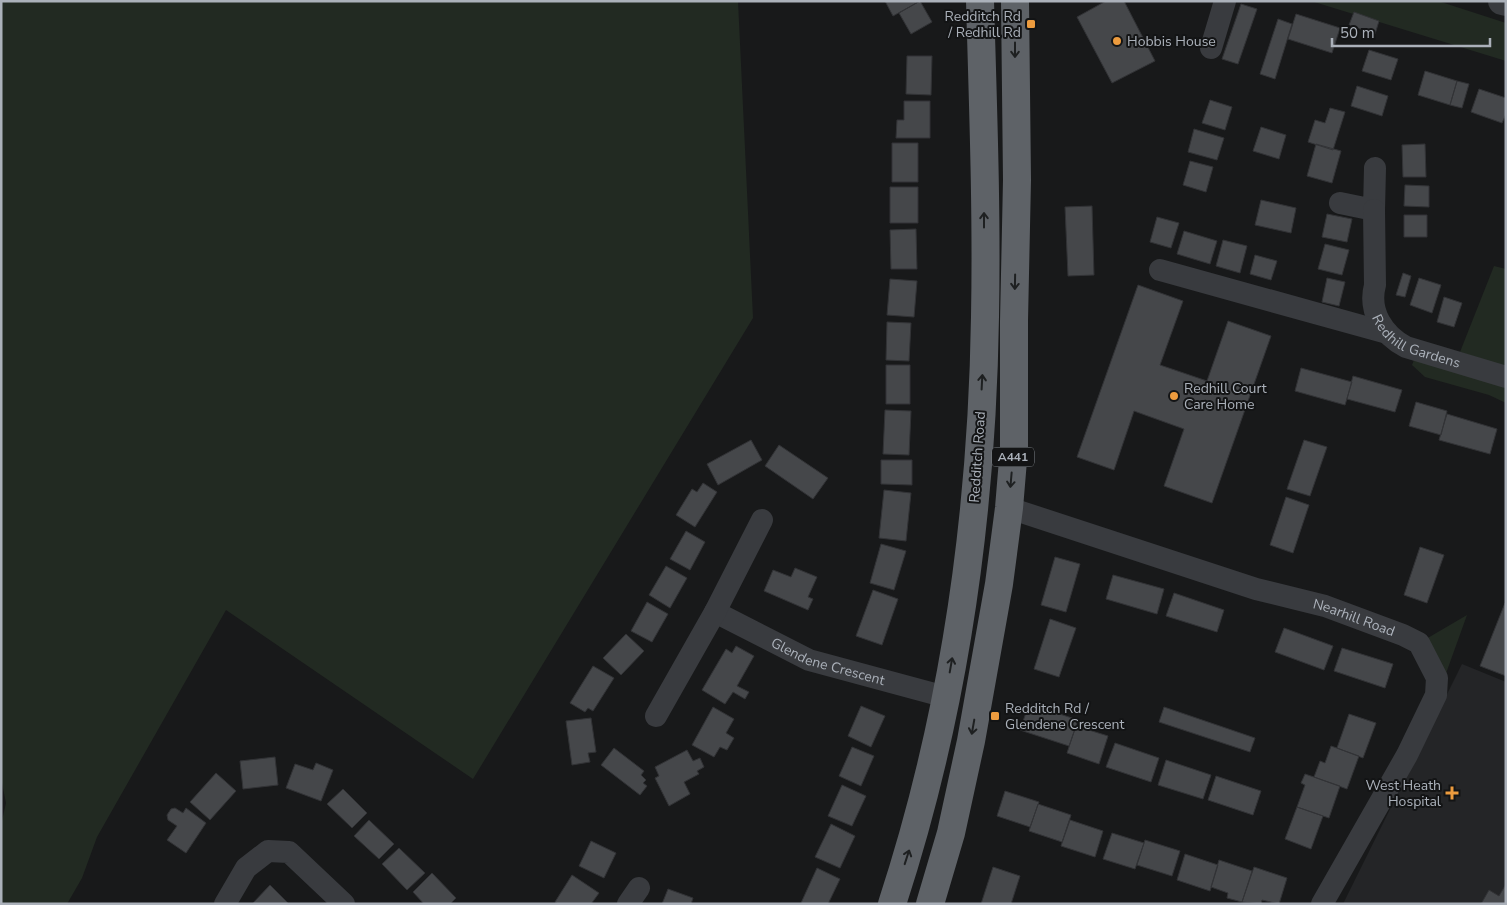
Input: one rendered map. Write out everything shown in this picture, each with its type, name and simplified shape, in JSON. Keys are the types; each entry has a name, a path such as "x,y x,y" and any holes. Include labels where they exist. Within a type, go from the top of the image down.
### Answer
{"highway":[{"name":"Redditch Road","path":"892,904 911,846 946,697 966,578 979,449 985,318 980,1"},
{"name":"A441","path":"930,904 952,833 971,741 999,584 1009,508 1014,448 1017,180 1015,1"}],"street":[{"path":"1211,48 1226,1"},
{"path":"1502,1 1506,2"},
{"name":"Redhill Gardens","path":"1375,168 1375,285 1372,296 1375,314 1393,340 1406,347 1506,377"},
{"path":"1340,203 1374,210"},
{"path":"1160,270 1387,333"},
{"name":"Nearhill Road","path":"1009,508 1256,589 1325,606 1403,635 1419,643 1437,678 1436,695 1407,755 1322,904"},
{"path":"656,716 715,612 762,520"},
{"name":"Glendene Crescent","path":"715,612 809,660 946,697"},
{"path":"225,904 246,868 268,851 289,852 344,904"}],"shaded area":[{"path":"1,1 738,1 753,318 473,779 226,610 97,837 82,878 67,904 1,904 1,825 6,803 1,778"},
{"path":"1311,1 1438,1 1506,23 1506,61"},
{"path":"1494,266 1506,269 1506,367 1460,352"},
{"path":"1414,360 1506,384 1506,403 1489,395 1425,377 1412,365"},
{"path":"1467,615 1444,679 1426,639"},
{"name":"West Heath Hospital","path":"1462,664 1506,682 1506,904 1343,904"}],"building":[{"path":"885,1 920,1 893,16"},
{"path":"920,1 932,22 911,34 899,13"},
{"name":"Hobbis House","path":"1106,1 1124,1 1155,61 1112,83 1077,17"},
{"path":"1241,4 1257,9 1238,64 1222,59"},
{"path":"1354,12 1379,21 1375,34 1349,25"},
{"path":"1296,14 1340,28 1332,53 1288,39"},
{"path":"1278,19 1292,24 1275,79 1260,74"},
{"path":"1369,50 1398,59 1391,80 1362,71"},
{"path":"907,56 932,56 931,95 906,94"},
{"path":"1425,71 1457,81 1450,105 1418,95"},
{"path":"1457,81 1469,84 1462,108 1450,105"},
{"path":"1357,86 1388,96 1382,116 1351,106"},
{"path":"1479,89 1506,98 1506,114 1502,123 1471,112"},
{"path":"1210,100 1232,107 1225,130 1202,123"},
{"path":"904,101 930,101 930,138 896,138 897,120 904,120"},
{"path":"1330,108 1345,112 1333,150 1308,142 1315,120 1325,123"},
{"path":"1261,127 1286,135 1279,159 1253,151"},
{"path":"1194,129 1224,138 1217,160 1188,152"},
{"path":"892,143 918,143 918,182 892,182"},
{"path":"1316,144 1341,151 1332,183 1307,176"},
{"path":"1425,144 1426,177 1403,177 1402,145"},
{"path":"1190,161 1213,167 1206,192 1183,185"},
{"path":"1405,185 1429,186 1429,207 1404,206"},
{"path":"890,187 918,187 918,223 890,223"},
{"path":"1261,200 1296,208 1291,233 1255,225"},
{"path":"1092,206 1094,275 1068,276 1065,207"},
{"path":"1327,214 1352,219 1347,242 1322,237"},
{"path":"1404,215 1427,215 1427,237 1404,237"},
{"path":"1157,217 1179,223 1171,248 1150,242"},
{"path":"916,229 917,269 891,269 890,230"},
{"path":"1184,231 1217,241 1210,264 1177,254"},
{"path":"1223,240 1247,246 1240,273 1216,266"},
{"path":"1325,244 1349,250 1342,275 1318,269"},
{"path":"1255,255 1277,261 1271,280 1250,274"},
{"path":"1403,273 1411,276 1405,297 1396,295"},
{"path":"1327,278 1345,282 1339,306 1322,302"},
{"path":"1419,278 1441,285 1432,313 1410,305"},
{"path":"890,279 917,281 914,317 887,315"},
{"name":"Redhill Court Care Home","path":"1138,285 1183,301 1160,365 1207,381 1228,321 1271,336 1212,503 1164,486 1184,429 1134,411 1114,470 1077,457"},
{"path":"1444,297 1462,303 1454,327 1437,322"},
{"path":"887,322 911,323 909,361 886,360"},
{"path":"886,365 910,365 910,404 886,404"},
{"path":"1301,368 1352,382 1345,405 1295,391"},
{"path":"1353,376 1402,390 1395,412 1347,399"},
{"path":"1416,402 1447,411 1441,435 1409,426"},
{"path":"885,410 911,411 909,455 883,454"},
{"path":"1447,414 1497,429 1490,454 1439,440"},
{"path":"751,440 762,460 718,485 707,464"},
{"path":"1304,440 1327,447 1310,496 1287,489"},
{"path":"779,445 828,478 813,499 765,466"},
{"path":"881,460 912,460 912,485 881,484"},
{"path":"703,483 717,492 695,527 676,515 692,489 697,492"},
{"path":"884,490 911,493 906,541 879,538"},
{"path":"1286,497 1309,505 1293,553 1270,545"},
{"path":"686,531 705,542 690,570 670,559"},
{"path":"881,544 906,551 894,590 870,583"},
{"path":"1420,547 1444,555 1427,603 1404,595"},
{"path":"1055,557 1080,564 1066,612 1041,605"},
{"path":"666,566 687,578 670,608 649,595"},
{"path":"795,568 817,577 808,597 813,599 808,610 764,591 773,570 791,577"},
{"path":"1113,575 1164,589 1157,614 1106,599"},
{"path":"873,590 898,599 882,645 856,636"},
{"path":"1174,593 1224,610 1217,632 1166,616"},
{"path":"647,602 668,614 652,642 631,631"},
{"path":"1506,603 1506,676 1480,666"},
{"path":"1050,619 1076,628 1059,677 1034,669"},
{"path":"1284,628 1333,646 1324,670 1275,652"},
{"path":"626,634 644,651 621,675 603,658"},
{"path":"736,646 754,656 737,686 749,692 745,699 733,692 725,704 702,690 726,649 732,653"},
{"path":"1342,648 1393,664 1385,688 1334,671"},
{"path":"593,666 614,678 593,711 588,708 585,712 570,703"},
{"path":"1029,704 1078,720 1069,746 1020,730"},
{"path":"861,706 885,716 871,747 848,736"},
{"path":"713,707 734,719 726,733 734,738 727,750 720,747 714,757 692,745"},
{"path":"1164,707 1255,738 1250,752 1159,722"},
{"path":"1349,714 1376,723 1363,758 1337,748"},
{"path":"591,718 596,752 588,753 590,762 572,765 566,721"},
{"path":"1076,726 1108,736 1099,764 1067,753"},
{"path":"1115,743 1159,758 1151,782 1106,767"},
{"path":"1331,746 1359,756 1347,789 1314,777 1320,761 1325,763"},
{"path":"852,747 874,756 861,786 839,776"},
{"path":"614,748 644,771 641,775 646,780 643,783 647,786 640,795 601,765"},
{"path":"687,750 693,761 700,758 704,767 697,771 699,774 684,782 690,794 669,806 655,778 659,776 655,767"},
{"path":"275,757 278,785 243,789 240,761"},
{"path":"1166,760 1211,775 1203,799 1158,785"},
{"path":"316,763 333,770 321,801 286,788 295,764 313,770"},
{"path":"216,773 236,791 210,820 190,802"},
{"path":"1305,774 1340,786 1329,818 1297,807 1305,785 1301,783"},
{"path":"1216,776 1261,791 1253,815 1208,800"},
{"path":"842,785 866,796 852,826 828,816"},
{"path":"343,789 367,813 352,828 327,804"},
{"path":"1005,791 1039,802 1030,827 997,816"},
{"path":"1038,804 1071,815 1062,842 1029,831"},
{"path":"1297,807 1323,816 1311,849 1285,839"},
{"path":"175,808 183,813 186,808 206,823 186,853 167,840 177,826 168,820 167,815 171,809"},
{"path":"369,820 394,844 379,859 354,836"},
{"path":"1070,820 1103,831 1095,857 1061,846"},
{"path":"831,824 855,836 840,868 815,857"},
{"path":"1112,833 1144,843 1135,869 1103,859"},
{"path":"1145,840 1180,851 1172,876 1137,865"},
{"path":"591,841 616,853 604,878 579,866"},
{"path":"399,848 425,873 407,890 382,864"},
{"path":"1185,854 1218,865 1210,891 1177,880"},
{"path":"1219,860 1252,871 1242,902 1227,898 1228,893 1211,887"},
{"path":"993,867 1020,876 1011,904 981,904"},
{"path":"1254,867 1287,878 1279,904 1262,900 1261,904 1242,902"},
{"path":"817,868 840,879 828,904 803,904 801,903"},
{"path":"432,873 456,898 450,904 424,904 413,892"},
{"path":"572,875 599,893 591,904 558,904 555,902"},
{"path":"1506,884 1506,904 1481,904 1489,890 1499,896"},
{"path":"270,885 289,904 252,904"},
{"path":"668,889 693,898 691,904 662,904"}],"place":[{"name":"Redditch Rd / Redhill Rd","path":"1031,24"},
{"name":"Hobbis House","path":"1117,41"},
{"name":"Redhill Court Care Home","path":"1174,396"},
{"name":"Redditch Rd / Glendene Crescent","path":"995,716"},
{"name":"West Heath Hospital","path":"1452,793"}]}
